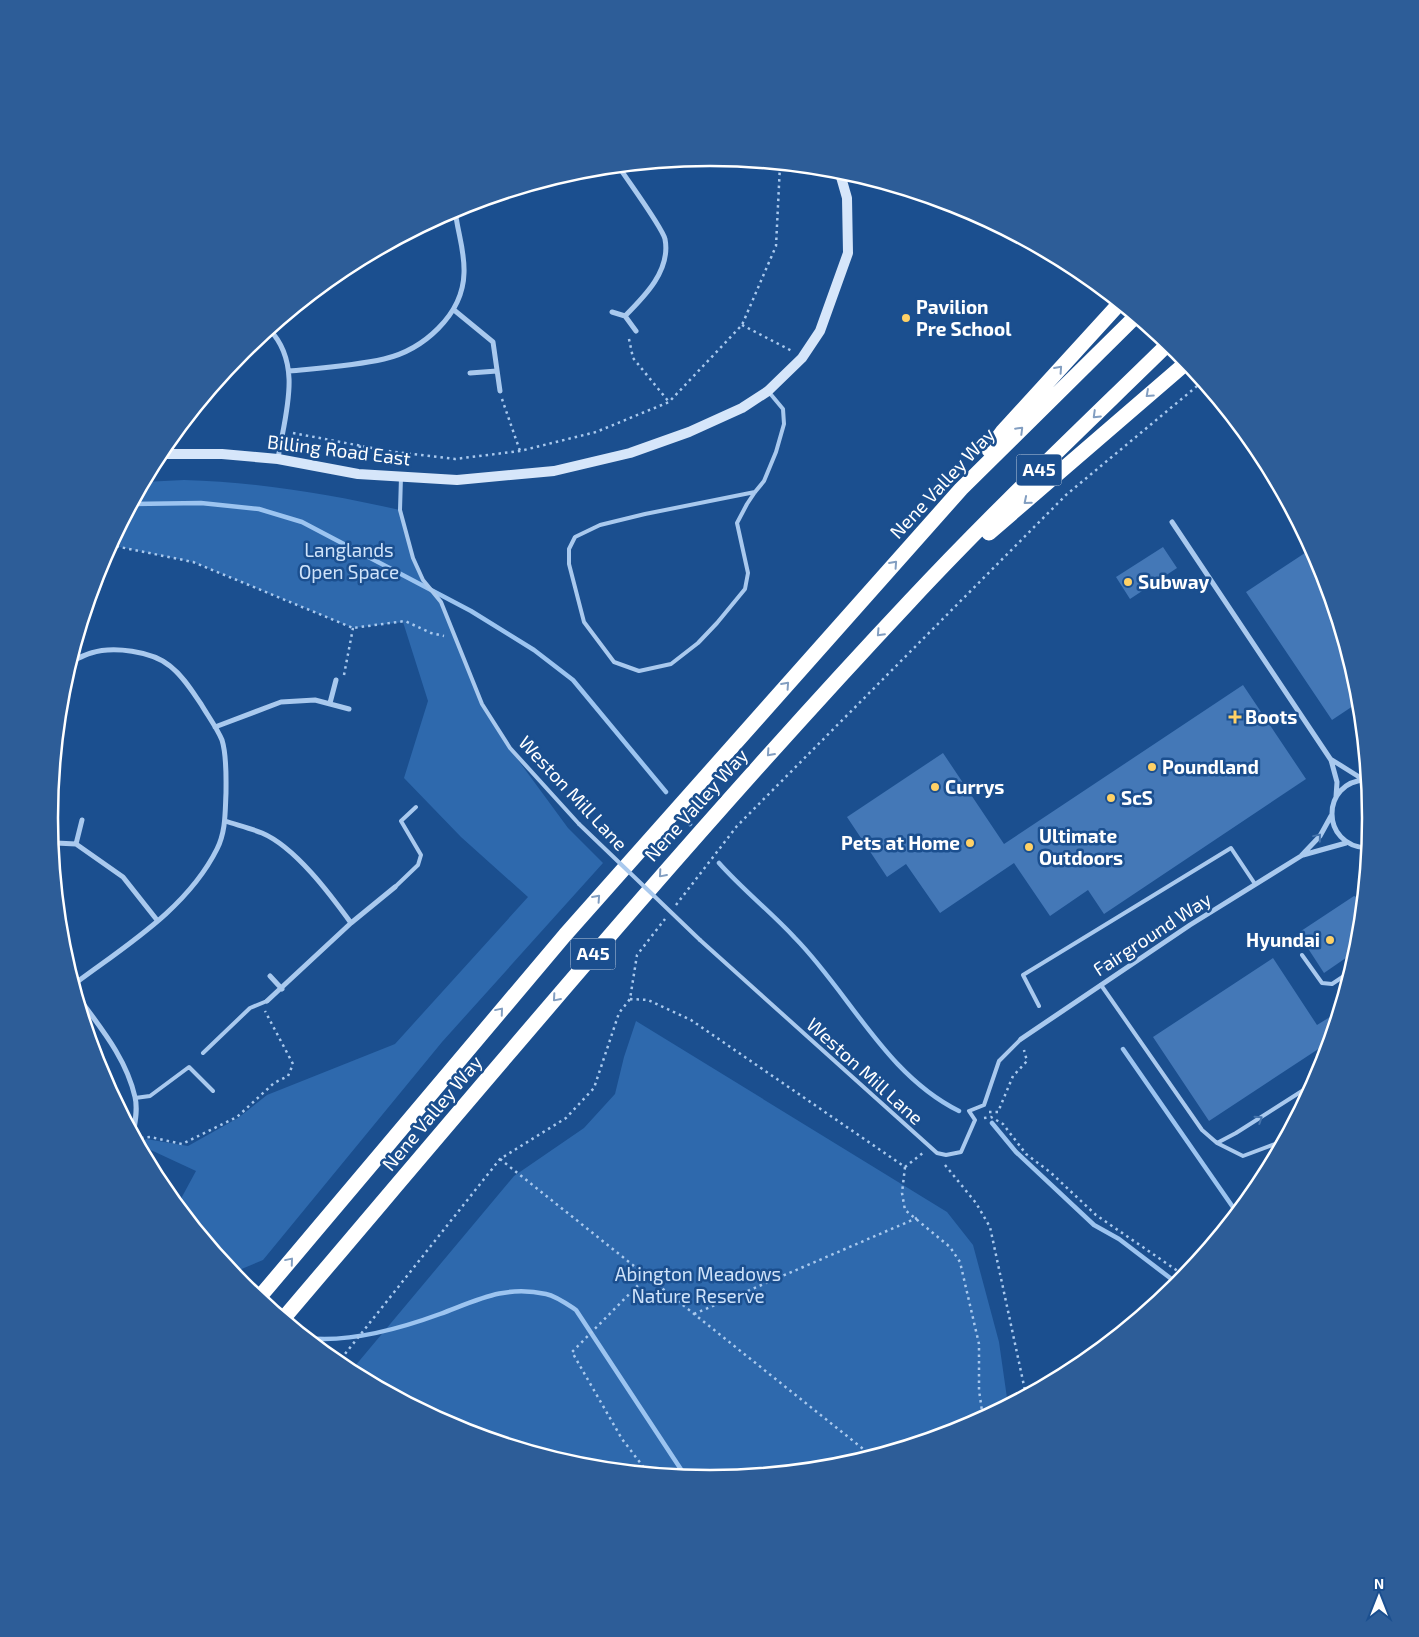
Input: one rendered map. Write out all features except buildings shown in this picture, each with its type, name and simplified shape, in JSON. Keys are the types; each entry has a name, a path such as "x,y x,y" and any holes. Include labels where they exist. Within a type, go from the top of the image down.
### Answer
{"highway":[{"path":"960,489 1003,431 1115,308"},
{"name":"Nene Valley Way","path":"263,1293 571,927 960,489 1131,321"},
{"name":"Nene Valley Way","path":"287,1315 705,824 913,598 1038,470 1163,349"},
{"path":"913,598 1181,368"}],"street":[{"path":"622,172 665,238 665,252 661,270 643,298 625,316"},
{"name":"Billing Road East","path":"168,454 222,454 278,459 346,473 457,480 564,469 630,453 689,432 742,408 768,391 791,371 820,331 848,253 847,198 841,180"},
{"path":"289,371 385,359 414,347 437,330 454,310 464,275 464,250 457,217"},
{"path":"454,310 493,342 500,391"},
{"path":"612,312 625,316 636,331"},
{"path":"273,334 280,344 289,371 290,391 278,459"},
{"path":"470,373 497,371"},
{"path":"1172,522 1331,760 1337,782 1332,816 1320,836 1300,856"},
{"path":"78,658 92,652 121,650 147,653 170,666 190,687 222,741 225,821 218,847 206,867 174,906 136,940 79,981"},
{"path":"330,703 336,680"},
{"path":"215,727 281,702 316,700 349,709"},
{"path":"1331,760 1360,777"},
{"path":"1336,797 1352,783 1360,781"},
{"path":"1332,816 1334,828 1346,843"},
{"path":"76,844 82,820"},
{"path":"225,821 263,833 283,846 328,892 351,923"},
{"path":"59,843 76,844 123,877 157,920"},
{"path":"1300,856 1346,843 1361,847"},
{"name":"Fairground Way","path":"1021,1039 1300,856"},
{"path":"268,1001 351,923 395,887"},
{"path":"270,976 282,989"},
{"path":"86,1008 114,1046 135,1098 134,1124"}],"lane":[{"path":"755,492 600,525 575,538 569,549 569,564 584,622 614,662 639,671 672,664 698,644 745,589 748,573 738,523 764,480 776,452 784,424 783,409 768,391"},
{"name":"Weston Mill Lane","path":"401,477 400,510 413,558 423,580 441,602 482,704 510,748 579,824 700,940 929,1148 937,1153"},
{"path":"395,887 418,865 421,855 401,821 416,807"},
{"path":"1039,1006 1023,975 1231,848 1255,884"},
{"path":"1302,955 1322,983 1332,984 1341,978"},
{"path":"1101,985 1184,1107 1202,1130 1217,1143 1243,1156 1274,1144"},
{"path":"203,1053 250,1008 268,1001"},
{"path":"937,1153 946,1155 960,1152 975,1120 969,1111 984,1105 999,1061 1021,1039"},
{"path":"135,1098 150,1096 189,1067 213,1091"},
{"path":"1217,1143 1301,1092"}],"path":[{"path":"282,431 388,451 455,459 520,451 596,432 669,402 742,325 776,246 780,171"},
{"path":"625,316 633,358 669,402"},
{"path":"742,325 802,358"},
{"path":"672,910 737,826 1066,495 1197,386"},
{"path":"500,391 520,451"},
{"path":"117,547 193,562 353,628 405,621 430,633 456,638"},
{"path":"336,680 344,678 353,628"},
{"path":"342,1358 500,1159 566,1118 594,1088 619,1013 630,999 637,955 666,917"},
{"path":"630,999 648,1000 691,1020 905,1167"},
{"path":"141,1137 182,1144 237,1117 274,1083 288,1076 293,1064 265,1013 268,1001"},
{"path":"969,1111 998,1112 1013,1076 1027,1061 1021,1039"},
{"path":"975,1120 991,1117 1003,1124 1026,1154 1050,1172 1096,1215 1178,1272"},
{"path":"929,1148 905,1167 902,1193 906,1210 950,1247 960,1262 979,1344 979,1390 983,1410"},
{"path":"937,1153 976,1202 990,1227 1025,1389"},
{"path":"500,1159 866,1451"},
{"path":"694,1314 917,1218"},
{"path":"643,1467 622,1439 572,1352 647,1276"}],"green space":[{"name":"Langlands Open Space","path":"184,480 239,483 293,490 400,510 413,558 423,580 441,602 482,704 510,749 568,828 603,863 442,1042 263,1260 239,1270 181,1199 196,1171 148,1149 144,1141 146,1139 188,1146 238,1118 267,1095 395,1044 528,897 461,837 404,778 428,701 403,622 353,628 193,562 117,547 151,482"},
{"name":"Abington Meadows Nature Reserve","path":"636,1021 947,1212 973,1245 999,1342 1007,1398 959,1421 919,1436 837,1458 795,1465 752,1469 667,1469 624,1465 582,1458 500,1436 460,1421 421,1403 355,1366 514,1176 584,1128 615,1094 624,1057"}],"waterway":[{"path":"139,504 201,503 259,509 302,522 471,611 534,650 573,680 666,792"},
{"path":"685,817 690,824"},
{"path":"719,863 786,928 815,960 870,1032 910,1077 933,1096 959,1111"},
{"path":"1123,1049 1233,1207"},
{"path":"992,1123 1016,1152 1094,1225 1119,1239 1172,1279"},
{"path":"317,1339 356,1337 391,1330 492,1295 517,1291 550,1295 576,1310 681,1469"}],"place":[{"name":"Pavilion Pre School","path":"906,318"},
{"name":"Subway","path":"1128,582"},
{"name":"Boots","path":"1235,717"},
{"name":"Poundland","path":"1152,767"},
{"name":"Currys","path":"935,787"},
{"name":"ScS","path":"1111,798"},
{"name":"Pets at Home","path":"970,843"},
{"name":"Ultimate Outdoors","path":"1029,847"},
{"name":"Hyundai","path":"1330,940"}]}
